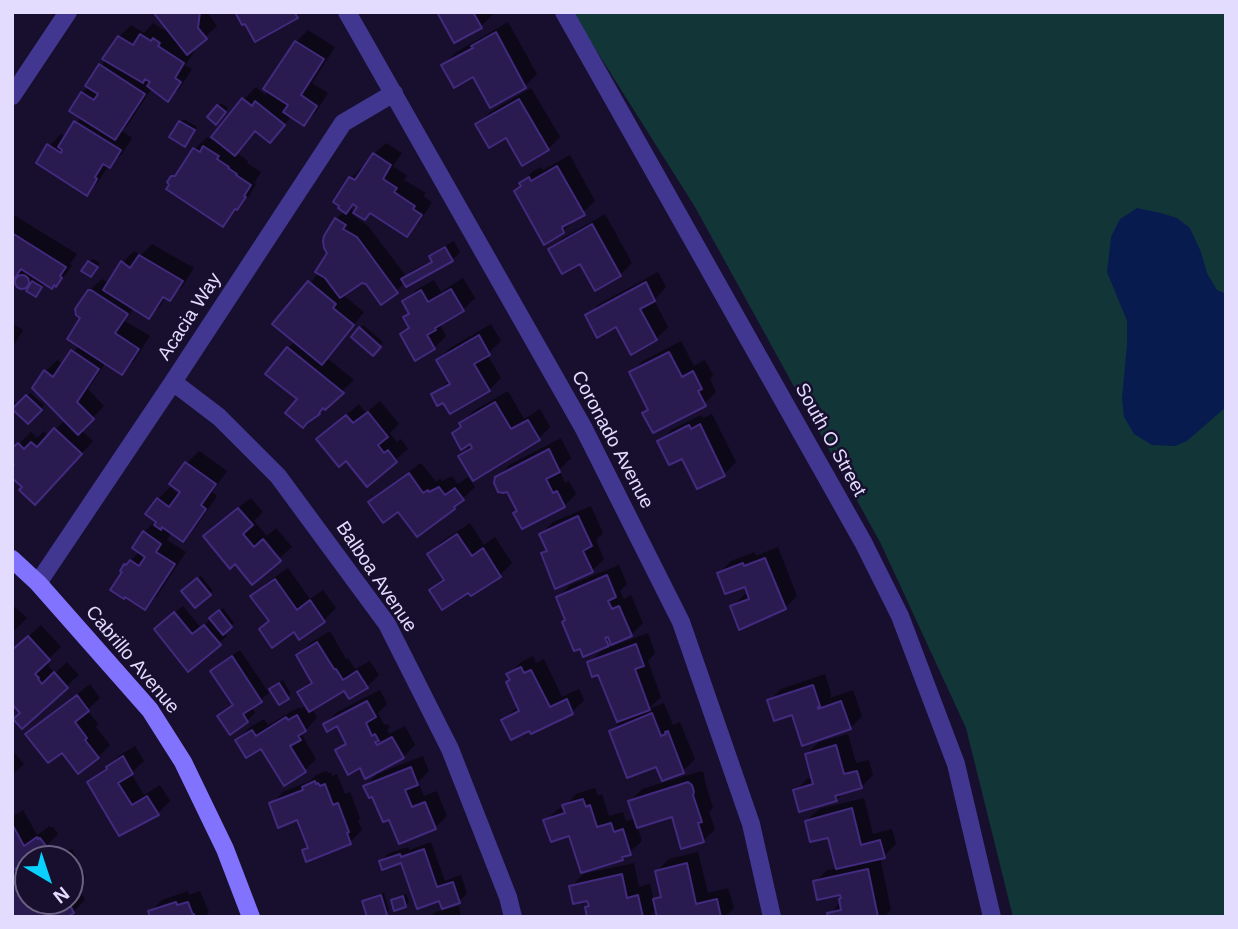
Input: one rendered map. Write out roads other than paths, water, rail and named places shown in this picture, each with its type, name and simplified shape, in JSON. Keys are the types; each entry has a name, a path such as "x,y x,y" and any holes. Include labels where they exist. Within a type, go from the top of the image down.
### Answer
{"street":[{"path":"12,96 68,12"},
{"name":"Coronado Avenue","path":"347,12 583,427 681,622 751,824 772,917"},
{"name":"South O Street","path":"564,12 857,530 900,616 956,764 992,917"},
{"name":"Acacia Way","path":"38,583 343,123 394,93"},
{"name":"Balboa Avenue","path":"173,382 219,417 278,476 387,624 450,749 508,897 513,917"},
{"name":"Cabrillo Avenue","path":"12,559 38,583 150,710 183,762 225,849 251,917"}],"water":[{"path":"1137,208 1177,218 1190,228 1207,273 1217,290 1226,294 1226,407 1187,441 1175,446 1152,445 1134,434 1124,417 1122,398 1127,321 1107,272 1111,237 1120,219"}]}
